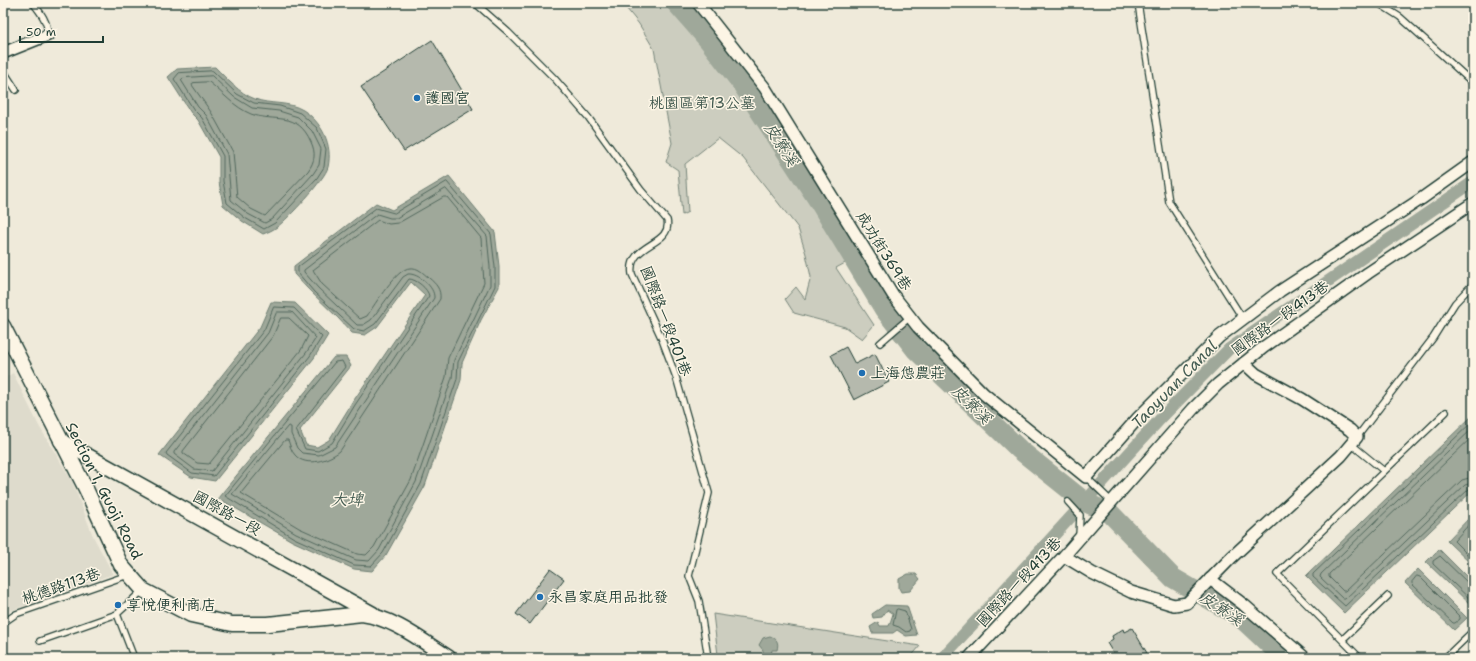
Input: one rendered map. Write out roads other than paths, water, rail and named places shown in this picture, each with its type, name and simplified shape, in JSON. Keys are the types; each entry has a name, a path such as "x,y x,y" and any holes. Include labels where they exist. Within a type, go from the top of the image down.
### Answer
{"street":[{"name":"成功街369巷","path":"698,3 765,88 893,296 910,317 984,394 1086,477"},
{"path":"3,53 48,35"},
{"path":"1086,477 1138,418 1218,337 1280,291 1421,199 1473,162"},
{"name":"國際路一段413巷","path":"968,658 1064,556 1193,409 1218,384 1244,363 1368,273 1473,203"},
{"name":"Section 1, Guoji Road","path":"3,326 60,441 86,488 120,565 143,590 191,615 232,624 268,624 362,614 377,616 396,625 449,658"},
{"path":"1064,556 1092,573 1131,592 1174,605 1187,603 1208,581 1341,456 1354,440 1350,430 1302,399 1256,374 1244,363"},
{"name":"國際路一段","path":"60,441 377,616"},
{"path":"1208,581 1244,605 1305,658"}],"lane":[{"path":"33,3 43,16 48,27 48,35"},
{"name":"國際路一段401巷","path":"475,3 508,32 555,79 588,117 641,190 667,220 668,225 666,232 634,256 630,266 632,274 661,337 676,377 709,493 689,576 699,601 708,658"},
{"path":"1138,3 1168,202 1243,319"},
{"path":"1378,3 1400,17 1473,82"},
{"path":"3,70 16,90"},
{"path":"1384,471 1354,440 1434,338 1455,303 1473,284"},
{"path":"880,343 910,317"},
{"path":"1360,658 1343,639 1277,574 1446,412"},
{"path":"1086,477 1112,502"},
{"path":"1068,502 1080,515 1079,539"},
{"name":"桃德路113巷","path":"3,623 16,614 128,575"},
{"path":"40,641 117,614 143,590"},
{"path":"1343,639 1388,596"},
{"path":"117,614 134,658"},
{"path":"1445,658 1473,632"}],"water":[{"path":"215,67 244,93 255,99 291,105 303,110 316,121 327,142 329,150 328,167 321,180 282,223 263,234 242,221 223,205 219,182 219,157 198,120 191,113 168,77 177,69"},
{"name":"大埤","path":"449,176 495,232 499,266 499,287 481,320 462,363 461,380 425,486 386,555 372,571 354,569 292,541 218,498 334,357 346,357 351,366 300,430 306,445 317,447 329,440 352,403 425,295 411,282 377,327 365,335 352,333 294,274 294,266 376,203 392,210"},
{"path":"271,302 295,303 328,335 314,358 215,481 191,477 159,455 260,327"},
{"path":"1473,415 1473,490 1344,613 1306,576"},
{"path":"1473,514 1473,566 1447,541"},
{"path":"1439,549 1473,583 1473,607 1426,562"},
{"path":"1418,569 1467,618 1454,630 1405,583"},
{"path":"908,574 916,574 920,579 910,591 901,592 899,588 899,579"},
{"path":"885,605 907,606 917,635 906,636 897,630 893,633 872,633 870,627 878,622 880,626 889,626 893,614 887,610 882,617 873,618 872,614"},
{"path":"770,636 777,641 777,650 772,650 771,655 763,654 763,650 759,645 763,638"}],"waterway":[{"name":"皮寮溪","path":"676,3 709,41 742,84 820,203 884,309 916,350 1020,450 1085,502 1111,514 1173,578 1240,617 1284,658"},
{"name":"Taoyuan Canal","path":"942,658 1163,416 1229,349 1473,182"}],"place":[{"name":"護國宮","path":"417,98"},
{"name":"上海怹農莊","path":"862,373"},
{"name":"永昌家庭用品批發","path":"540,597"},
{"name":"享悅便利商店","path":"118,605"}],"park label":[{"name":"桃園區第13公墓","path":"702,103"}]}
